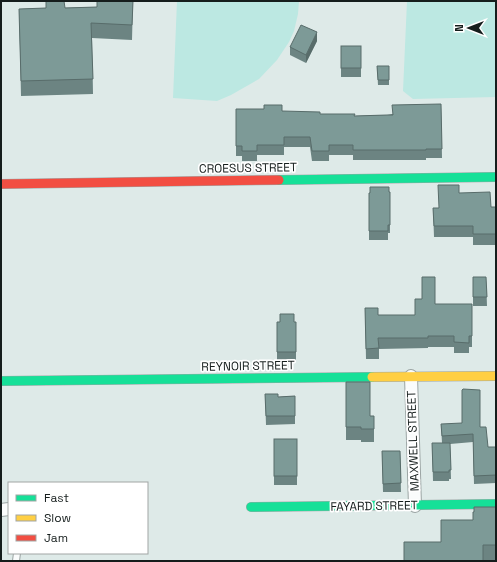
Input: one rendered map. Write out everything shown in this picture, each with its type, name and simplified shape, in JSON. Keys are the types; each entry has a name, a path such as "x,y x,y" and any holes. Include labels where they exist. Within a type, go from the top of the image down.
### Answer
{"street":[{"name":"CROESUS STREET","path":"1,184 496,177"},
{"name":"MAXWELL STREET","path":"411,376 415,506"},
{"name":"REYNOIR STREET","path":"1,381 496,376"},
{"name":"FAYARD STREET","path":"251,507 496,504"}],"shaded area":[{"path":"177,1 299,1 294,31 289,42 277,60 259,79 217,101 173,98"},
{"path":"407,1 496,1 496,97 413,99 403,91"}],"building":[{"path":"46,1 64,1 65,8 97,7 97,1 133,1 132,25 91,23 93,79 21,81 19,9 46,8"},
{"path":"301,25 317,32 306,55 290,47"},
{"path":"341,46 361,46 361,68 341,68"},
{"path":"377,66 389,66 389,80 378,80"},
{"path":"441,104 442,149 353,150 353,145 329,145 329,151 312,151 310,137 284,137 284,145 257,145 257,151 242,151 242,146 236,146 236,109 264,109 264,105 282,105 282,111 320,112 320,114 355,114 354,116 393,115 392,105"},
{"path":"438,185 459,185 459,193 490,192 491,207 496,207 496,234 473,234 473,226 434,226 433,208 439,208"},
{"path":"370,187 389,187 390,225 388,225 388,231 369,231"},
{"path":"422,277 435,277 435,304 472,304 472,336 469,336 469,343 454,342 454,336 428,336 428,338 378,338 379,348 366,349 365,308 378,308 378,315 415,315 415,299 422,299"},
{"path":"473,277 486,277 487,297 473,297"},
{"path":"280,314 294,314 294,322 296,322 296,352 277,352 277,322 280,322"},
{"path":"346,382 370,382 370,416 374,416 374,429 346,427"},
{"path":"463,389 480,390 480,427 486,427 488,447 496,447 496,475 474,476 473,434 442,436 441,424 462,423"},
{"path":"265,394 278,394 278,397 295,396 295,416 266,416"},
{"path":"274,439 297,439 297,476 274,476"},
{"path":"432,443 450,443 451,470 449,470 449,472 433,472"},
{"path":"382,451 400,451 401,483 383,484"},
{"path":"474,507 496,507 496,545 483,545 483,561 404,561 404,542 441,542 441,520 473,520"}],"traffic: fast":[{"path":"279,180 496,177"},
{"path":"1,381 372,377"},
{"path":"251,507 496,504"}],"traffic: slow":[{"path":"372,377 496,376"}],"traffic: jam":[{"path":"1,184 279,180"}]}
